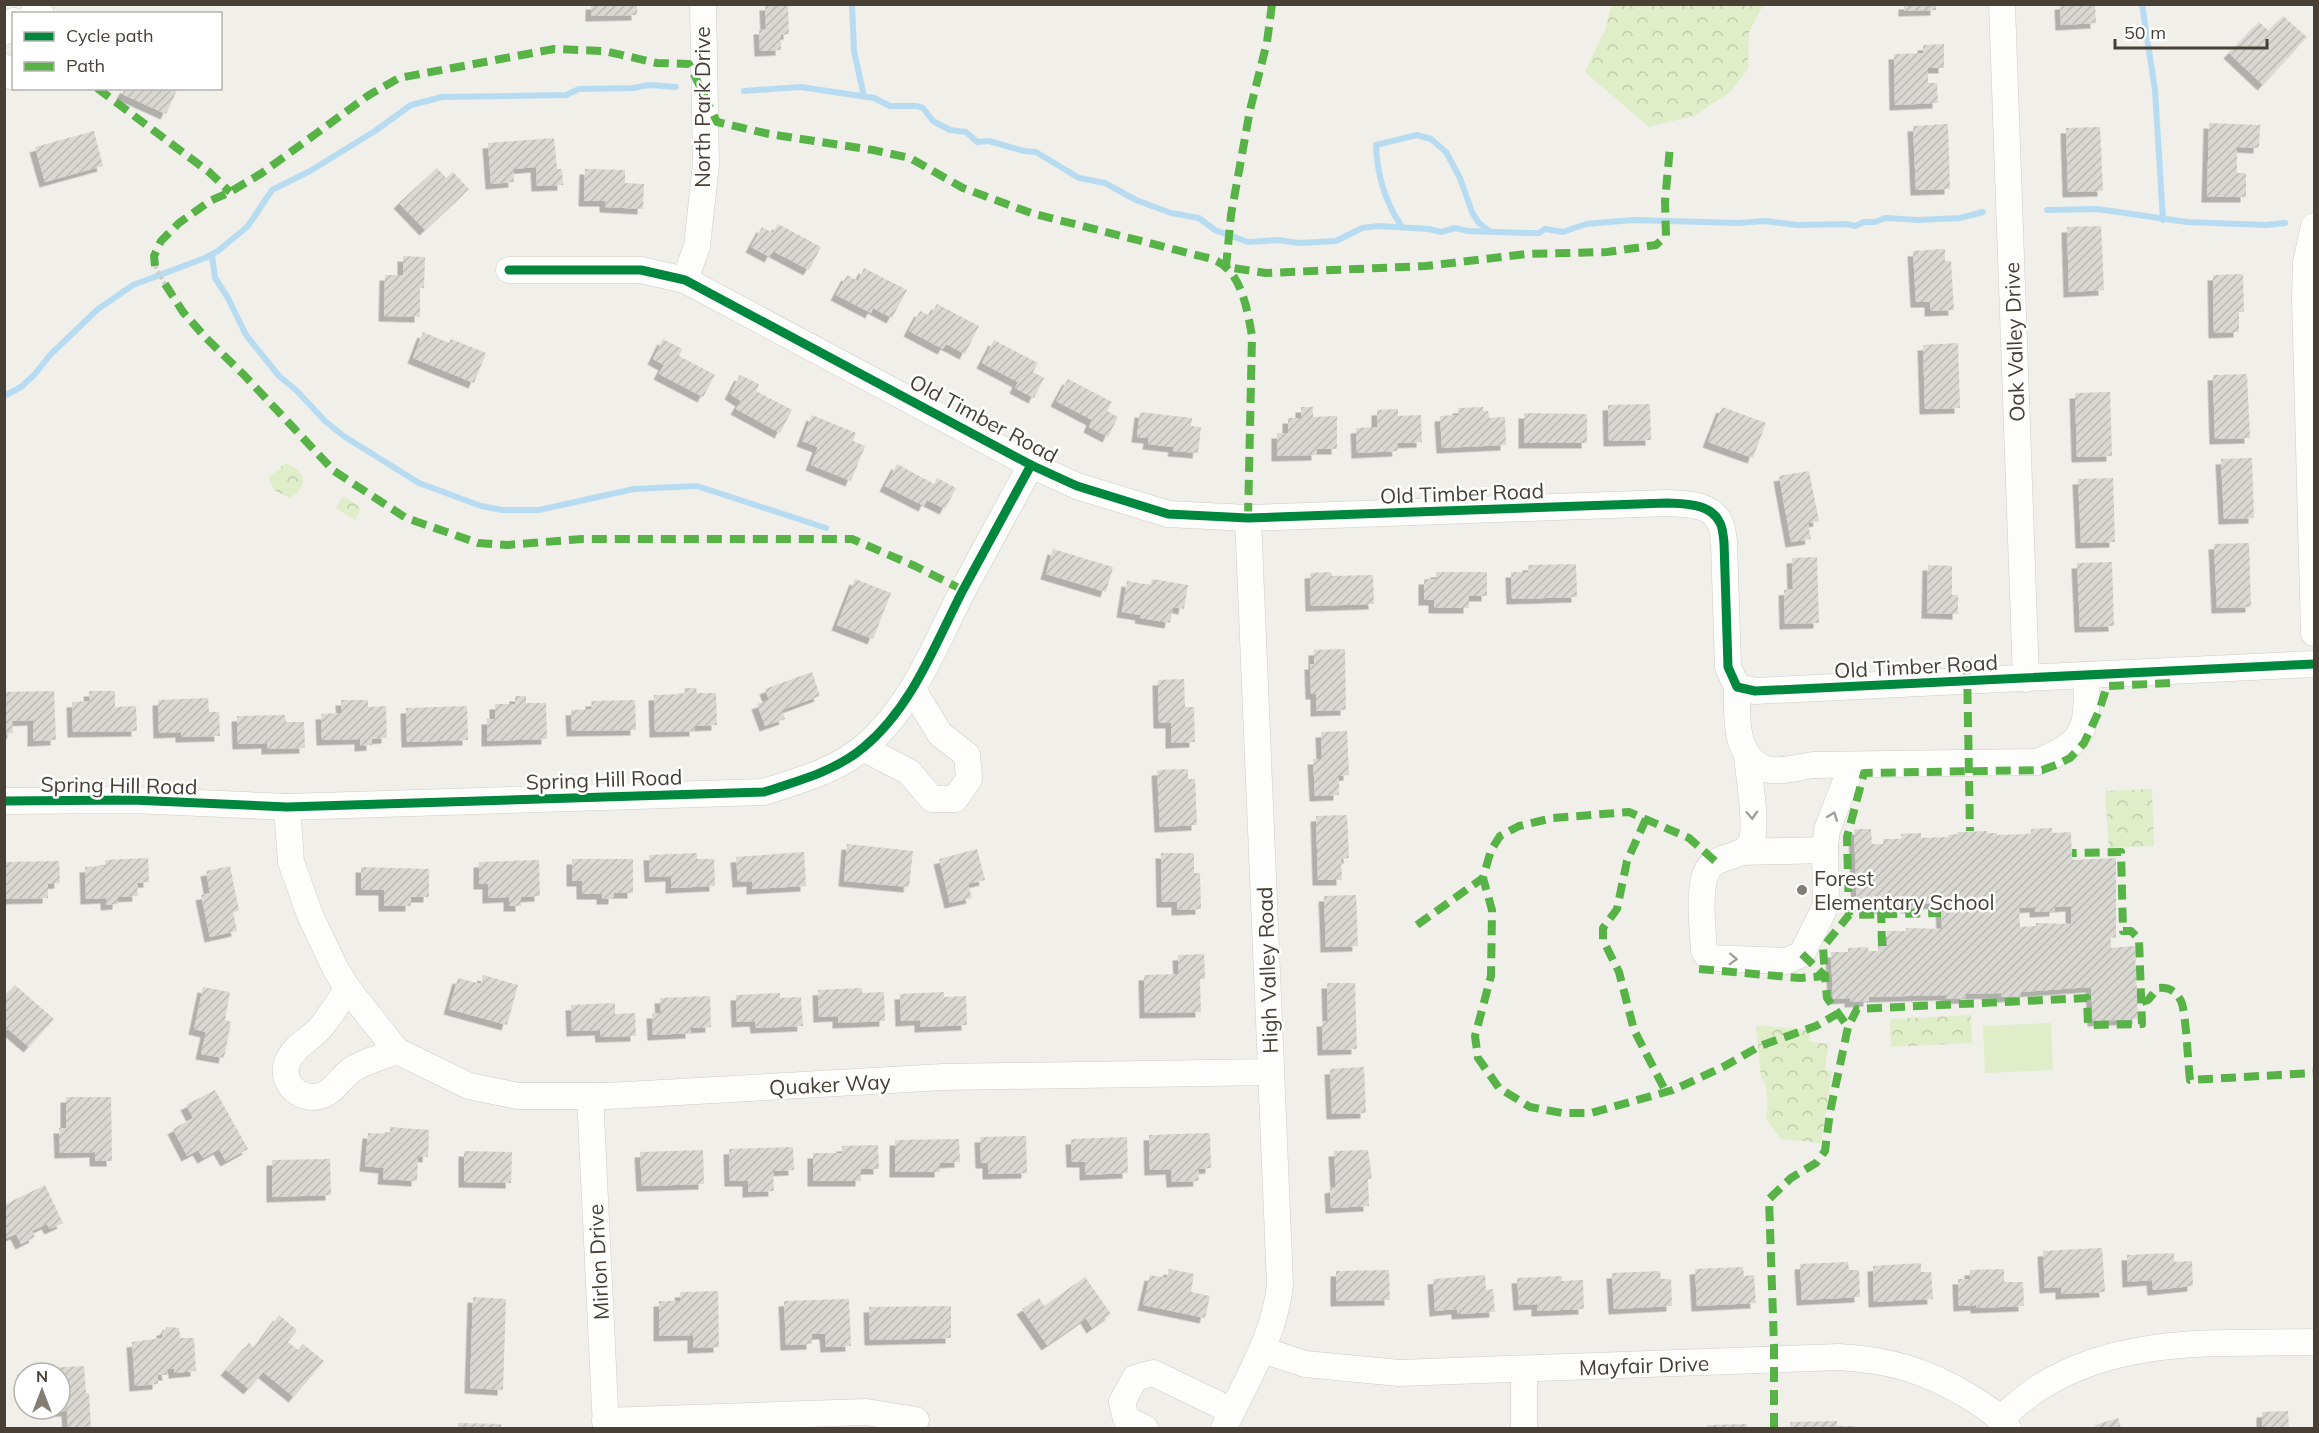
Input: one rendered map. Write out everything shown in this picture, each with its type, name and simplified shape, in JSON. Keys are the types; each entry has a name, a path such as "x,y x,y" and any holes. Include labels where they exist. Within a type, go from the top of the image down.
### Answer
{"street":[{"name":"North Park Drive","path":"685,280 697,246 706,164 703,4"},
{"name":"Oak Valley Drive","path":"2002,4 2026,679"},
{"path":"2314,226 2306,263 2305,298 2314,633"},
{"name":"Old Timber Road","path":"509,270 641,270 685,280 1031,465 1077,486 1168,514 1248,518 1667,503 1695,504 1715,515 1721,524 1724,542 1728,667 1737,687 1755,691 2314,664"},
{"name":"Spring Hill Road","path":"4,801 132,800 287,807 764,792 806,779 840,763 864,748 890,722 913,690 963,590 1031,465"},
{"name":"High Valley Road","path":"1144,1428 1126,1419 1122,1402 1135,1378 1153,1373 1228,1420 1263,1350 1277,1309 1280,1285 1248,518"},
{"path":"1747,757 1767,769 2037,762 2059,754 2080,735 2087,713 2086,675"},
{"path":"1737,687 1739,737 1747,757 1753,820 1752,841 1742,852"},
{"path":"864,748 909,772 932,799 955,799 969,780 967,755 940,734 913,690"},
{"path":"1825,850 1742,852 1720,858 1706,871 1702,886 1704,951 1709,958 1787,961 1802,954 1826,905 1827,830 1852,765"},
{"name":"Quaker Way","path":"287,807 291,862 310,915 336,970 348,989 397,1051 469,1086 518,1096 608,1096 943,1077 1271,1072"},
{"path":"348,989 321,1028 294,1051 287,1063 285,1079 292,1089 302,1095 315,1098 326,1094 352,1069 397,1051"},
{"name":"Mirlon Drive","path":"590,1096 605,1425"},
{"path":"2004,1424 2040,1387 2085,1364 2118,1353 2176,1345 2314,1342"},
{"name":"Mayfair Drive","path":"1263,1350 1305,1364 1399,1373 1839,1357 1874,1359 1910,1368 1942,1380 2004,1424"},
{"path":"1524,1370 1524,1428"},
{"path":"605,1425 866,1412 916,1420"}],"path":[{"path":"155,266 165,284"}],"green space":[{"path":"1611,4 1763,5 1749,32 1748,69 1731,91 1696,115 1649,127 1585,72 1606,28"},
{"path":"286,463 298,470 303,479 301,488 290,498 274,490 269,477"},
{"path":"343,496 361,508 355,520 336,508"},
{"path":"2152,789 2154,846 2109,848 2105,791"},
{"path":"1971,1015 1972,1043 1891,1047 1890,1019"},
{"path":"2051,1023 2053,1070 1985,1073 1983,1026"},
{"path":"1756,1025 1810,1030 1809,1041 1828,1044 1825,1070 1832,1071 1821,1143 1781,1139 1766,1119 1768,1104 1766,1086 1761,1077"}],"building":[{"path":"591,4 637,4 637,15 591,16"},
{"path":"1904,4 1936,4 1936,10 1904,11"},
{"path":"2060,4 2095,4 2096,23 2061,25"},
{"path":"765,5 788,5 789,34 781,35 781,50 760,51 759,29 766,29"},
{"path":"2283,16 2307,37 2263,85 2229,53 2259,22 2269,31"},
{"path":"1944,44 1944,68 1928,68 1928,83 1937,83 1938,103 1895,105 1894,54 1923,53 1923,45"},
{"path":"124,90 177,90 166,114 122,94"},
{"path":"2209,123 2260,125 2259,148 2237,147 2237,173 2246,173 2246,197 2207,197"},
{"path":"1948,124 1950,189 1916,190 1913,126"},
{"path":"2100,127 2103,191 2068,192 2066,128"},
{"path":"94,131 103,166 45,182 35,147"},
{"path":"554,138 557,169 562,169 563,185 537,186 536,167 513,169 514,182 491,184 488,143"},
{"path":"437,168 446,178 453,172 469,189 425,230 399,203"},
{"path":"585,169 625,170 625,183 644,184 643,209 605,207 605,201 584,201"},
{"path":"778,224 821,247 809,270 773,251 770,257 751,247 762,227 773,233"},
{"path":"2101,226 2104,290 2069,292 2067,227"},
{"path":"1945,249 1945,261 1951,261 1954,310 1930,311 1930,302 1916,302 1913,251"},
{"path":"403,256 425,257 424,288 420,288 420,317 384,316 385,275 403,275"},
{"path":"864,268 907,290 892,318 873,308 871,313 836,295 847,275 858,281"},
{"path":"2243,274 2244,312 2239,312 2239,332 2214,333 2213,275"},
{"path":"937,304 979,326 965,354 946,344 943,349 909,331 920,311 930,316"},
{"path":"423,332 449,343 451,339 486,353 474,383 413,358"},
{"path":"663,339 682,349 679,356 715,375 703,397 659,374 664,365 653,359"},
{"path":"994,340 1038,363 1033,372 1044,378 1034,398 1015,388 1018,382 982,363"},
{"path":"1958,343 1960,408 1925,409 1923,345"},
{"path":"2247,374 2250,438 2215,439 2213,375"},
{"path":"740,375 759,384 756,391 792,410 780,433 736,409 741,401 730,394"},
{"path":"1068,379 1112,402 1107,411 1118,417 1108,437 1089,427 1092,420 1056,401"},
{"path":"2110,392 2112,456 2077,457 2075,393"},
{"path":"1650,404 1651,440 1609,441 1608,405"},
{"path":"1301,407 1313,407 1313,417 1337,416 1337,449 1317,449 1317,455 1277,456 1277,433 1288,433 1288,418 1301,418"},
{"path":"1483,407 1483,411 1488,411 1489,418 1505,417 1506,445 1442,448 1440,416 1459,415 1458,408"},
{"path":"1722,407 1766,423 1753,458 1708,442"},
{"path":"1398,409 1398,416 1421,415 1422,442 1397,443 1398,451 1357,453 1356,428 1377,427 1377,410"},
{"path":"1140,412 1192,418 1191,426 1201,427 1198,453 1173,451 1174,447 1148,444 1149,438 1137,437"},
{"path":"1524,413 1587,414 1587,443 1524,443"},
{"path":"812,415 856,433 853,441 865,446 851,481 811,465 818,447 802,441"},
{"path":"2252,458 2254,518 2224,519 2221,459"},
{"path":"897,464 934,484 937,478 956,488 945,509 927,500 924,506 885,486"},
{"path":"1809,471 1819,521 1808,523 1811,539 1791,542 1779,476"},
{"path":"2113,478 2115,542 2081,543 2078,479"},
{"path":"2249,543 2251,607 2217,608 2214,544"},
{"path":"1053,549 1113,567 1106,592 1046,574"},
{"path":"1817,557 1819,623 1785,624 1784,590 1793,589 1792,558"},
{"path":"2112,562 2114,626 2080,627 2077,563"},
{"path":"1576,564 1577,597 1512,599 1511,572 1529,572 1528,565"},
{"path":"1928,565 1952,566 1952,595 1958,595 1958,614 1927,613"},
{"path":"1331,572 1332,576 1373,575 1374,604 1311,606 1310,573"},
{"path":"1436,572 1487,572 1487,596 1469,596 1469,608 1434,608 1434,600 1424,600 1424,579 1436,579"},
{"path":"855,579 891,593 873,639 837,625"},
{"path":"1152,579 1188,585 1184,609 1173,607 1170,623 1140,618 1141,615 1122,612 1127,581 1151,585"},
{"path":"1345,649 1346,710 1316,711 1316,694 1311,694 1310,664 1314,664 1314,650"},
{"path":"812,672 820,696 782,710 785,719 765,726 757,704 769,700 765,689"},
{"path":"1184,679 1185,707 1194,707 1195,742 1171,743 1171,723 1159,723 1158,680"},
{"path":"684,688 696,688 697,693 716,693 717,725 695,726 695,731 655,732 654,695 685,694"},
{"path":"54,691 56,740 33,741 33,720 12,721 13,733 4,734 4,692"},
{"path":"89,691 115,691 115,707 136,706 137,731 73,732 72,702 90,701"},
{"path":"515,696 526,696 526,703 546,703 547,739 487,741 487,719 495,719 495,704 515,704"},
{"path":"208,698 209,712 219,712 220,736 181,737 181,732 159,733 158,700"},
{"path":"341,700 368,700 368,707 386,706 387,738 372,739 372,745 360,746 360,739 322,740 321,714 342,713"},
{"path":"635,700 636,730 572,731 571,710 592,709 591,701"},
{"path":"467,706 468,740 407,742 406,708"},
{"path":"285,715 286,722 304,722 305,748 267,749 267,743 238,744 237,716"},
{"path":"1347,731 1349,775 1339,776 1339,795 1315,796 1313,759 1322,759 1321,732"},
{"path":"1188,769 1188,779 1195,779 1197,825 1160,827 1157,770"},
{"path":"1347,815 1349,858 1341,859 1342,880 1318,880 1316,816"},
{"name":"Forest Elementary School","path":"2052,828 2052,833 2071,832 2072,860 2116,858 2116,938 2110,937 2111,948 2135,946 2138,1019 2093,1021 2091,987 2021,992 2021,996 2002,997 2001,993 1966,994 1966,998 1946,999 1946,995 1869,997 1869,1001 1850,1002 1850,998 1833,999 1831,952 1848,952 1848,948 1868,947 1868,951 1878,951 1878,946 1887,946 1887,931 1906,931 1906,928 1942,929 1941,903 1906,908 1906,904 1888,905 1888,908 1857,906 1854,829 1871,829 1872,844 1883,844 1883,839 1902,839 1901,834 1921,833 1921,838 1948,837 1958,832 1987,831 1987,833 1997,833 1997,835 2031,834 2031,829","holes":["2071,906 2071,924 2036,923 2036,926 2020,927 2019,908 2035,907 2035,912 2055,911 2055,907"]},
{"path":"847,844 913,851 909,887 844,881"},
{"path":"977,849 985,880 968,884 972,898 950,903 939,859"},
{"path":"804,852 806,886 752,889 752,881 738,882 736,857"},
{"path":"697,853 697,859 714,859 715,886 671,888 671,876 650,877 649,855"},
{"path":"1161,853 1194,853 1194,873 1200,873 1201,909 1177,910 1177,902 1162,902"},
{"path":"148,858 149,882 137,883 138,896 118,897 118,904 106,905 106,898 86,899 85,867 105,866 105,860"},
{"path":"572,859 633,859 633,893 614,893 614,899 602,899 602,894 582,894 582,881 572,881"},
{"path":"539,860 540,896 521,897 521,906 509,906 509,897 488,898 488,884 479,884 479,862"},
{"path":"59,861 60,883 48,884 48,898 4,899 4,862"},
{"path":"230,866 239,911 233,912 237,931 210,937 201,895 210,893 206,871"},
{"path":"361,867 429,869 429,897 411,897 411,906 384,906 384,890 361,890"},
{"path":"1356,895 1358,946 1326,947 1324,896"},
{"path":"1204,954 1205,979 1200,979 1201,1012 1145,1013 1144,975 1179,974 1178,955"},
{"path":"483,975 518,985 507,1025 449,1009 458,978 481,984"},
{"path":"1327,983 1355,983 1357,1049 1323,1050 1322,1021 1328,1021"},
{"path":"15,985 54,1019 29,1047 8,1029 4,1032 4,997"},
{"path":"203,987 230,992 225,1020 231,1022 224,1058 201,1054 206,1032 194,1029"},
{"path":"862,988 862,993 884,992 885,1021 838,1023 838,1016 819,1017 818,990"},
{"path":"944,992 944,997 966,996 967,1025 920,1027 920,1020 901,1021 900,994"},
{"path":"780,993 780,998 801,997 803,1026 756,1028 755,1021 737,1022 736,995"},
{"path":"710,996 711,1027 691,1028 691,1033 653,1035 652,1013 661,1013 660,998"},
{"path":"615,1003 615,1014 635,1013 636,1036 601,1037 600,1030 572,1031 571,1005"},
{"path":"1364,1067 1366,1113 1332,1114 1330,1069"},
{"path":"215,1090 248,1149 226,1161 219,1149 203,1158 198,1150 187,1156 173,1129 193,1118 186,1105"},
{"path":"66,1097 111,1097 112,1161 95,1161 95,1152 60,1153 59,1128 66,1128"},
{"path":"390,1127 429,1130 428,1157 418,1156 417,1181 383,1179 384,1168 365,1166 368,1133 390,1134"},
{"path":"1210,1133 1211,1168 1198,1169 1199,1181 1172,1182 1171,1169 1150,1170 1149,1135"},
{"path":"1026,1136 1027,1173 988,1174 988,1163 981,1163 980,1137"},
{"path":"1127,1137 1128,1173 1085,1175 1085,1162 1072,1162 1071,1139"},
{"path":"959,1139 960,1162 940,1163 940,1172 895,1172 895,1140"},
{"path":"878,1145 879,1169 861,1169 861,1181 813,1181 813,1153 842,1153 842,1146"},
{"path":"793,1147 794,1170 773,1171 774,1191 748,1192 748,1181 730,1181 729,1149"},
{"path":"703,1150 704,1184 642,1186 640,1152"},
{"path":"1368,1150 1372,1179 1368,1179 1369,1206 1331,1208 1330,1188 1336,1187 1334,1151"},
{"path":"464,1151 512,1152 511,1183 464,1182"},
{"path":"330,1159 331,1195 272,1197 272,1160"},
{"path":"45,1185 63,1223 50,1229 47,1224 32,1231 35,1237 21,1244 16,1234 4,1239 4,1205"},
{"path":"2102,1248 2105,1292 2061,1294 2061,1287 2045,1288 2043,1251"},
{"path":"2174,1253 2174,1262 2192,1261 2193,1286 2153,1290 2152,1280 2128,1282 2127,1255"},
{"path":"1848,1262 1849,1270 1859,1270 1860,1297 1802,1300 1800,1264"},
{"path":"1921,1263 1921,1272 1931,1272 1933,1299 1874,1302 1873,1266"},
{"path":"1743,1267 1744,1276 1754,1275 1756,1303 1697,1306 1695,1269"},
{"path":"1169,1269 1194,1274 1191,1292 1210,1296 1205,1318 1143,1305 1150,1275 1167,1278"},
{"path":"2004,1269 2004,1282 2023,1282 2024,1306 1976,1308 1976,1305 1959,1306 1958,1279 1970,1279 1970,1270"},
{"path":"1389,1270 1390,1300 1336,1301 1336,1271"},
{"path":"1660,1271 1661,1279 1671,1279 1672,1306 1614,1309 1612,1273"},
{"path":"1485,1275 1486,1290 1493,1289 1495,1312 1457,1314 1457,1309 1435,1311 1433,1279"},
{"path":"1562,1276 1562,1281 1583,1280 1584,1309 1537,1311 1537,1304 1519,1305 1517,1278"},
{"path":"1085,1277 1111,1314 1092,1328 1086,1318 1047,1345 1022,1309 1039,1298 1044,1306"},
{"path":"718,1291 719,1347 693,1348 693,1335 659,1336 659,1301 681,1301 680,1292"},
{"path":"473,1297 506,1299 503,1390 470,1388"},
{"path":"849,1299 851,1346 826,1347 825,1334 812,1334 812,1344 786,1345 784,1301"},
{"path":"951,1306 951,1338 870,1340 869,1307"},
{"path":"279,1315 297,1330 288,1342 298,1350 303,1344 324,1361 294,1397 263,1372 249,1389 226,1370 249,1343 255,1348"},
{"path":"167,1327 179,1328 180,1338 194,1338 196,1371 174,1373 174,1369 167,1369 168,1375 158,1375 158,1384 135,1386 132,1342 162,1338 162,1330"},
{"path":"84,1366 86,1393 89,1393 91,1428 68,1428 68,1421 72,1421 72,1367"},
{"path":"2288,1411 2289,1428 2262,1428 2262,1412"},
{"path":"2118,1418 2121,1428 2096,1428 2095,1425"},
{"path":"1837,1421 1837,1426 1856,1426 1857,1428 1790,1428 1790,1422"},
{"path":"458,1423 501,1424 501,1428 458,1428"},
{"path":"1747,1424 1747,1428 1707,1428 1707,1425"}],"waterway":[{"path":"852,4 854,51 864,97"},
{"path":"2142,4 2155,90 2163,220"},
{"path":"4,396 21,387 50,355 98,309 133,285 218,251 248,226 272,190 310,171 375,131 411,105 442,97 566,95 579,89 633,88 649,85 676,87"},
{"path":"744,91 801,87 874,98 890,106 917,106 923,108 933,121 950,130 966,132 977,142 989,141 1036,152 1079,178 1105,183 1136,200 1171,213 1199,218 1215,230 1248,242 1336,241 1362,228 1379,226 1429,229 1441,232 1455,228 1468,231 1527,233 1539,233 1545,229 1563,232 1586,224 1633,220 1738,223 1765,221 1797,225 1846,224 1855,226 1885,218 1918,220 1960,218 1983,212"},
{"path":"1402,227 1383,188 1376,145 1417,135 1431,139 1446,152 1460,178 1472,212 1478,222 1489,231"},
{"path":"2047,210 2097,209 2187,222 2266,225 2285,223"},
{"path":"212,255 215,278 228,298 246,335 279,376 297,391 325,421 345,437 419,483 481,506 502,510 539,510 634,489 697,486 826,528"}],"marked path":[{"path":"1272,4 1267,42 1250,110 1231,215 1226,267 1266,273 1426,266 1526,254 1607,252 1656,245 1666,236 1665,201 1670,147"},
{"path":"155,266 154,256 161,241 179,223 210,201 262,173 369,95 399,78 554,49 604,51 657,63 689,64 717,122 769,134 910,158 963,188 1031,213 1212,259 1222,264 1230,271 1241,291 1252,336 1248,518"},
{"path":"100,90 209,172 230,192"},
{"path":"165,284 183,312 206,338 334,471 406,518 478,543 507,545 582,539 852,539 963,590"},
{"path":"1967,666 1970,831"},
{"path":"1849,915 1847,837 1864,773 2042,770 2070,758 2084,743 2099,711 2107,686 2171,683"},
{"path":"1715,861 1689,838 1629,812 1553,818 1519,826 1500,836 1491,850 1483,878 1492,910 1491,976 1475,1036 1478,1058 1499,1088 1530,1107 1562,1113 1591,1113 1673,1090 1723,1067 1760,1046 1816,1026 1837,1014"},
{"path":"1646,819 1627,861 1617,909 1603,928 1603,940 1619,972 1634,1030 1666,1092"},
{"path":"1774,1428 1769,1199 1791,1178 1816,1163 1825,1151 1830,1112 1848,1027 1857,1009 2087,998 2088,1025 2142,1024 2139,939 2131,931 2123,931 2121,852 2072,853"},
{"path":"1417,925 1483,878"},
{"path":"1881,908 1882,946"},
{"path":"1699,969 1800,978 1825,976 1823,947 1849,915 1941,913"},
{"path":"1802,954 1825,976 1827,998 1848,1027"},
{"path":"2142,1002 2148,1000 2158,988 2172,990 2181,1001 2190,1080 2314,1073"}],"cycle path":[{"path":"509,270 641,270 685,280 1031,465 1077,486 1168,514 1248,518 1667,503 1689,504 1704,508 1716,516 1723,532 1728,667 1737,687 1755,691 2314,664"},
{"path":"4,801 132,800 287,807 764,792 790,784 829,769 853,755 881,731 896,713 932,653 963,590 1031,465"}],"place":[{"name":"Forest Elementary School","path":"1802,890"}]}
